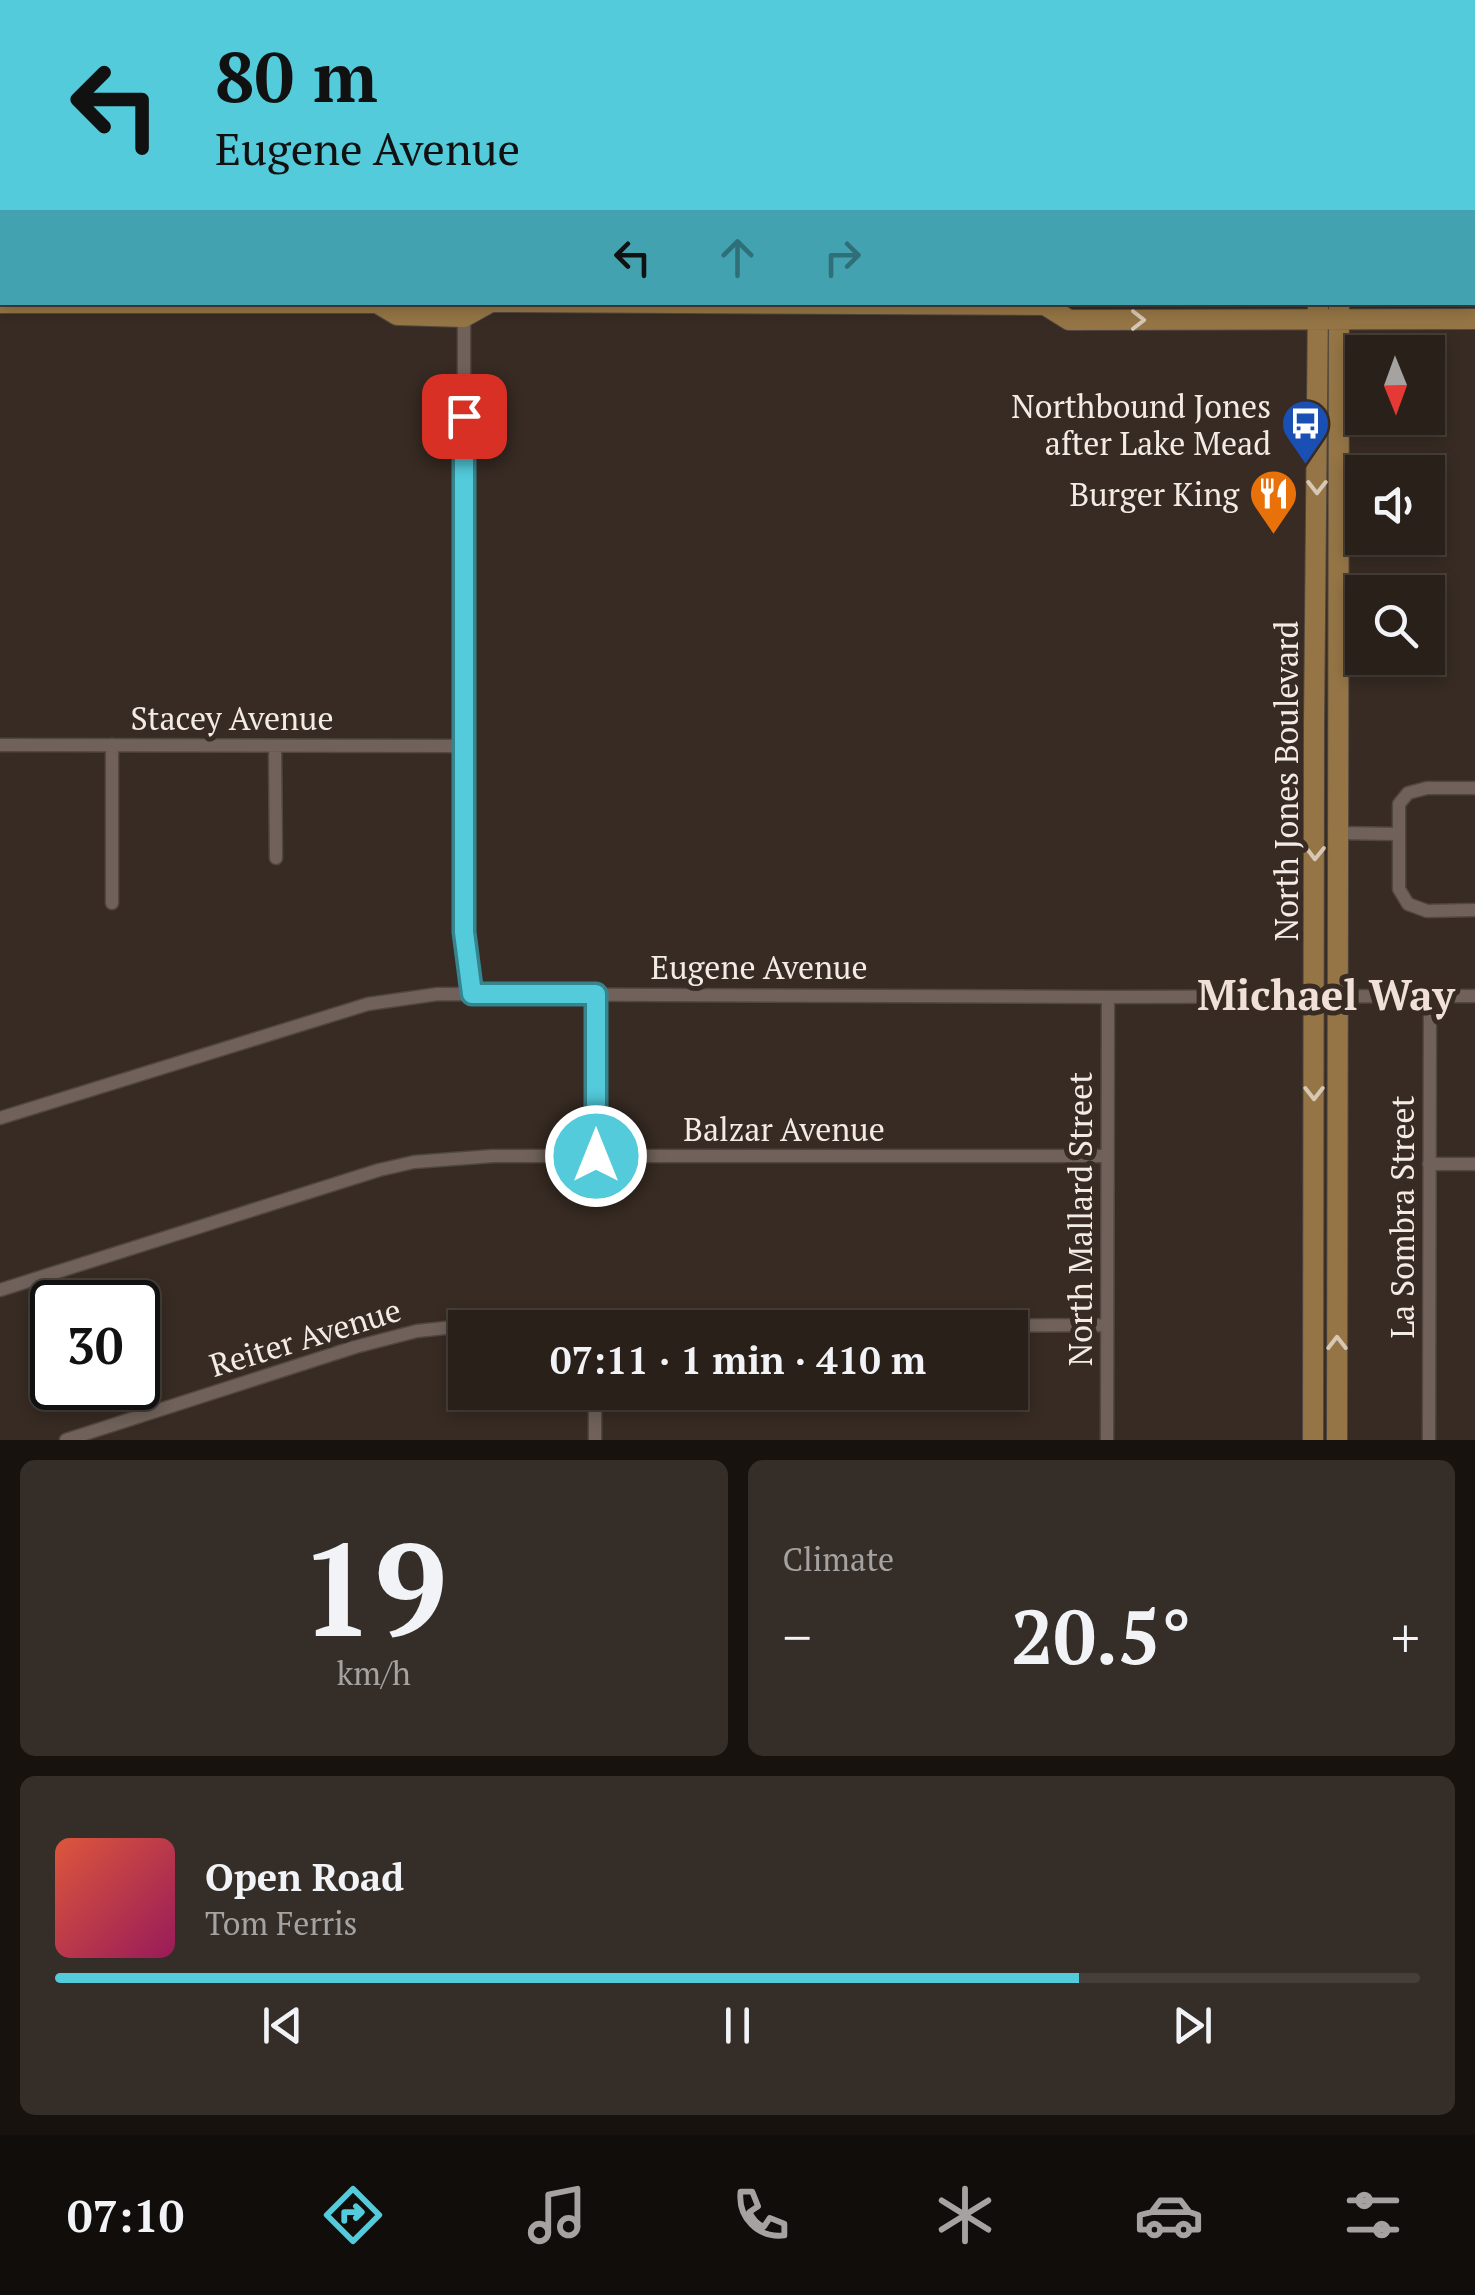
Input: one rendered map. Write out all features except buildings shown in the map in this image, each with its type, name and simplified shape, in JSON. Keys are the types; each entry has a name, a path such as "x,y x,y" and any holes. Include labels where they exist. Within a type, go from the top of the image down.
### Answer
{"main road":[{"path":"381,305 397,316 464,310"},
{"path":"1048,305 1068,320 1328,311 1475,320"},
{"name":"North Jones Boulevard","path":"1313,1440 1314,724 1328,311"},
{"name":"North Jones Boulevard","path":"1328,311 1339,725 1337,1440"},
{"path":"1314,724 1339,725"}],"street":[{"path":"464,310 464,932 472,994"},
{"name":"Stacey Avenue","path":"0,746 464,746"},
{"path":"112,746 112,902"},
{"path":"274,746 276,858"},
{"path":"1475,788 1426,788 1408,794 1400,804 1398,834 1399,889 1408,904 1428,911 1475,910"},
{"path":"1338,833 1398,834"},
{"name":"Eugene Avenue","path":"0,1118 368,1004 438,994 1475,996"},
{"path":"596,994 596,1156"},
{"name":"La Sombra Street","path":"1429,1440 1430,995"},
{"name":"North Mallard Street","path":"1107,1440 1108,997"},
{"name":"Balzar Avenue","path":"0,1290 414,1162 493,1156 1108,1156"},
{"path":"1429,1164 1475,1164"},
{"name":"Reiter Avenue","path":"1028,1325 1107,1325"},
{"name":"Reiter Avenue","path":"66,1440 355,1347 418,1331 448,1328"},
{"path":"595,1410 595,1440"}],"place":[{"name":"Northbound Jones after Lake Mead","path":"1306,466"},
{"name":"Burger King","path":"1274,536"}],"district":[{"name":"Michael Way","path":"1326,994"}],"route":[{"path":"464,416 464,932 472,994 596,994 596,1156"}]}
